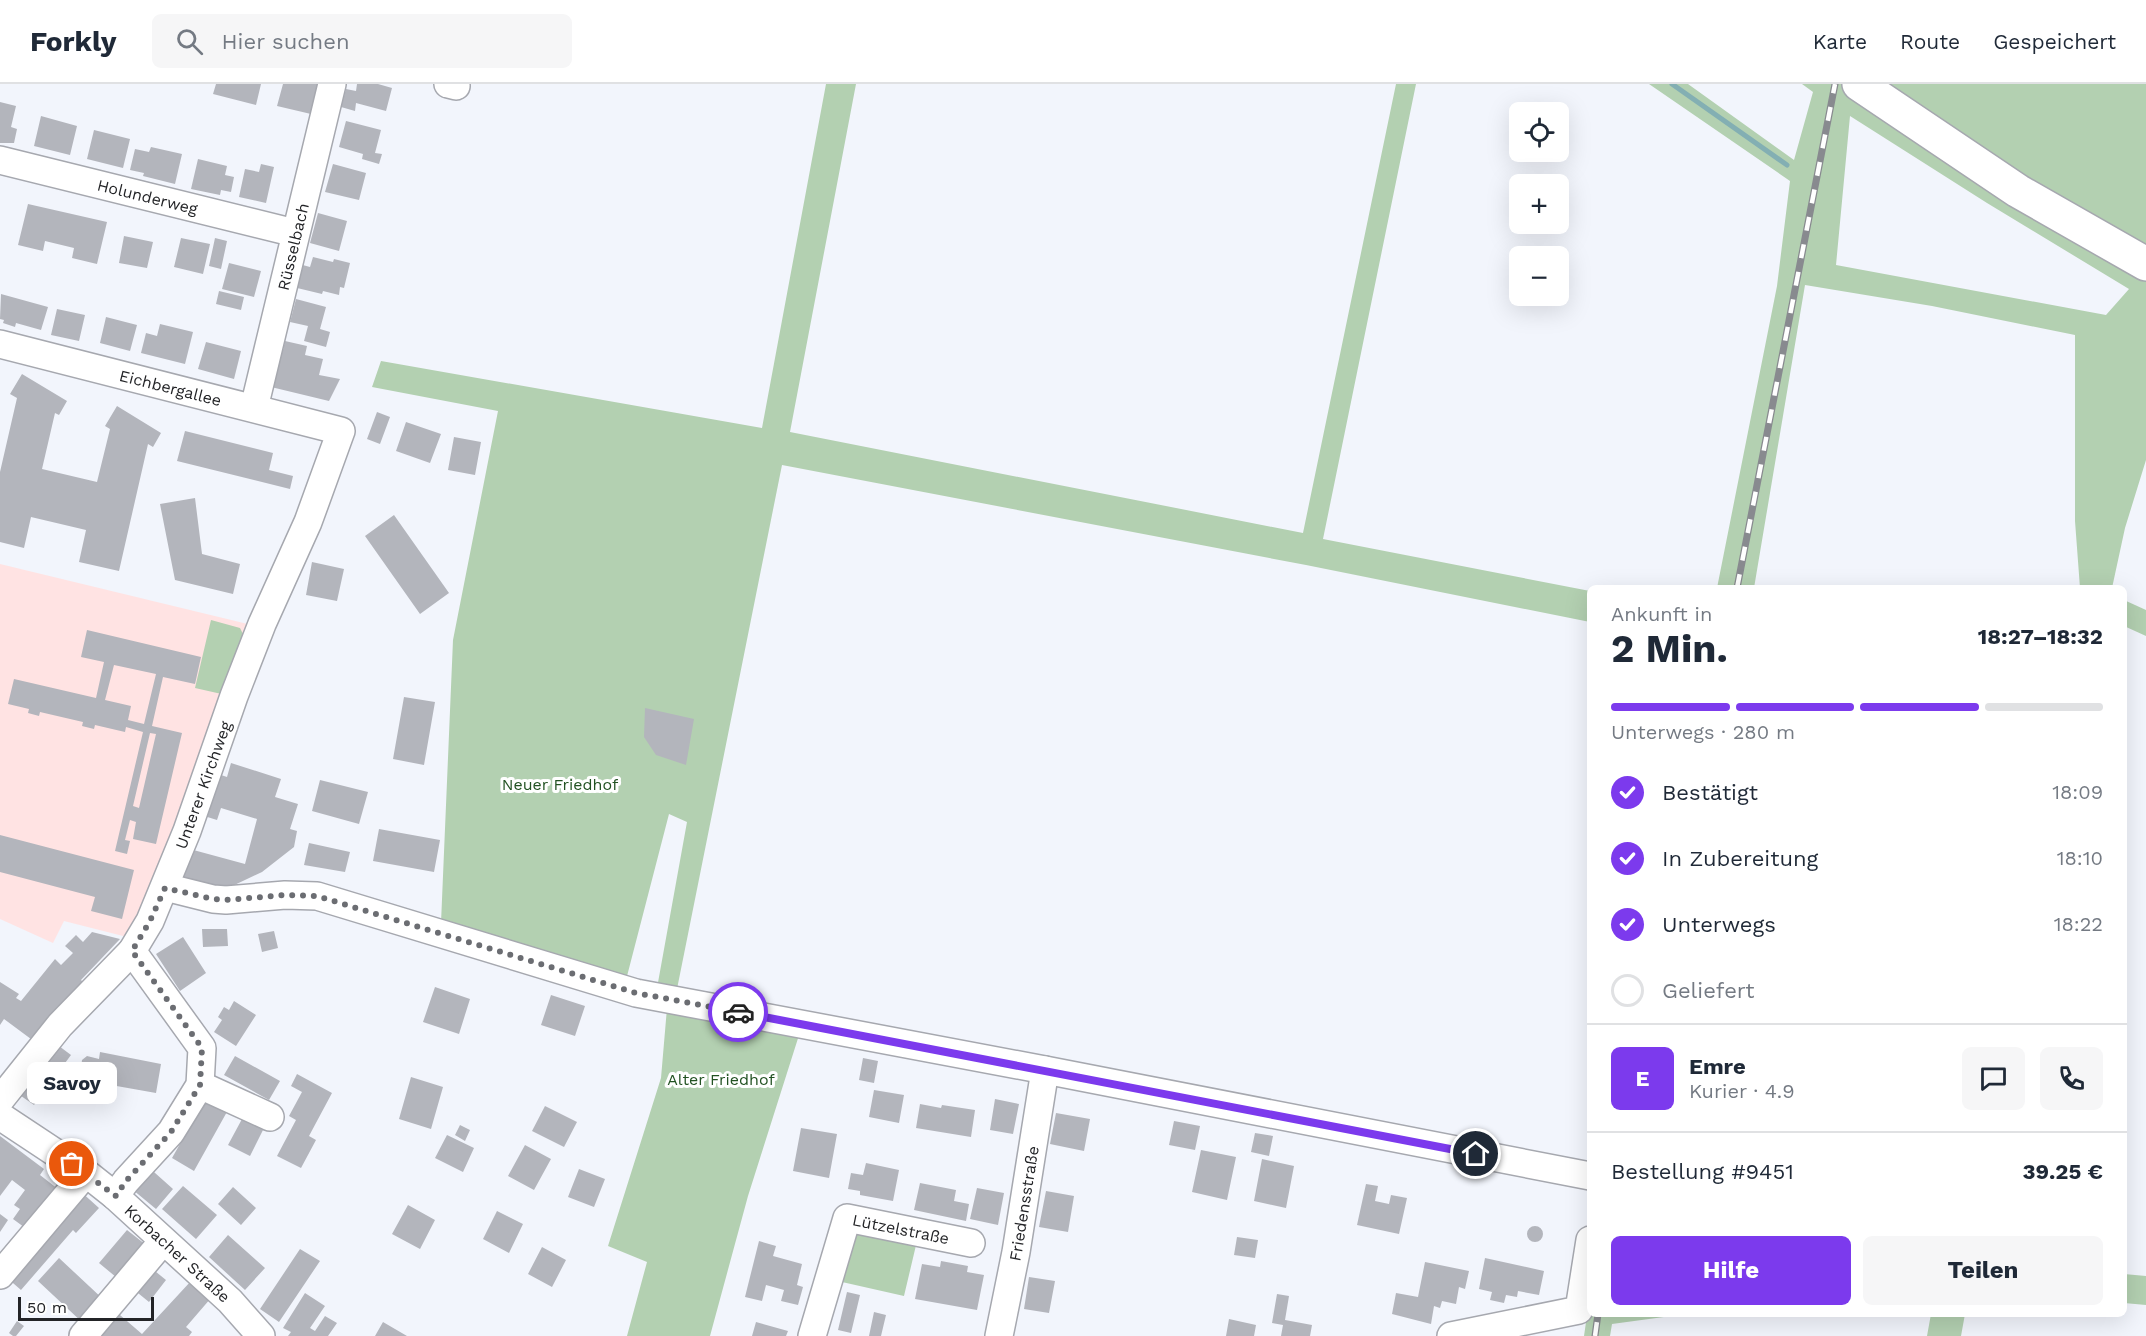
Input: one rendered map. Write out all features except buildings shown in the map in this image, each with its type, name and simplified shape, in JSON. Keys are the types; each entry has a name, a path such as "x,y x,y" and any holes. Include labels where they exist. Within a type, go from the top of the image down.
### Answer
{"main road":[{"path":"1859,84 2018,191 2146,264"}],"street":[{"name":"Rüsselbach","path":"254,408 332,84"},
{"name":"Holunderweg","path":"0,160 295,233"},
{"name":"Eichbergallee","path":"0,344 341,431"},
{"name":"Unterer Kirchweg","path":"0,1100 60,1025 132,951 150,921 187,831 262,624 309,522 341,431"},
{"path":"165,888 226,900 285,895 317,896 636,993 1587,1175"},
{"path":"116,1196 126,1181 171,1132 200,1085 202,1048 132,951"},
{"name":"Friedensstraße","path":"999,1336 1016,1252 1045,1070"},
{"path":"200,1085 270,1117"},
{"name":"Korbacher Straße","path":"0,1116 86,1173 116,1196 230,1301 261,1336"},
{"path":"0,1275 86,1173"},
{"name":"Lützelstraße","path":"812,1336 847,1218 971,1243"},
{"path":"83,1336 163,1241"},
{"path":"1451,1336 1579,1310 1587,1259"}],"shaded area":[{"path":"0,564 264,628 164,869 127,937 64,921 53,943 0,919"}],"green space":[{"name":"Neuer Friedhof","path":"826,84 856,84 790,432 1303,533 1396,84 1416,84 1323,539 1587,590 1587,621 782,465 676,994 657,988 687,822 669,814 626,980 441,923 453,640 498,411 372,387 381,361 762,428"},
{"path":"1649,84 1688,84 1794,160 1813,92 1802,84 2146,84 2146,460 2125,528 2113,585 2080,585 2075,521 2075,335 1932,306 1805,285 1755,585 1718,585 1777,286 1790,181","holes":["1850,116 2129,289 2106,315 1836,265"]},
{"path":"2127,601 2146,610 2146,636 2127,627"},
{"path":"211,620 240,628 244,636 226,695 195,688"},
{"name":"Alter Friedhof","path":"667,1008 800,1032 748,1196 710,1336 627,1336 647,1262 608,1246 661,1078"},
{"path":"854,1227 917,1241 904,1296 842,1282"},
{"path":"2127,1274 2146,1276 2146,1305 2127,1303"},
{"path":"1587,1316 1664,1317 1612,1324 1610,1336 1584,1336"},
{"path":"1930,1317 1964,1317 1961,1336 1927,1336"}],"waterway":[{"path":"1672,84 1787,165"}],"railway":[{"path":"1738,585 1835,84"},
{"path":"1595,1336 1598,1317"}],"way so far":[{"path":"72,1164 116,1196 126,1181 171,1132 200,1085 202,1048 132,951 150,921 165,888 226,900 285,895 317,896 636,993 738,1012"}],"place":[{"name":"Savoy","path":"72,1164"}],"route":[{"path":"738,1012 1476,1154"}]}
